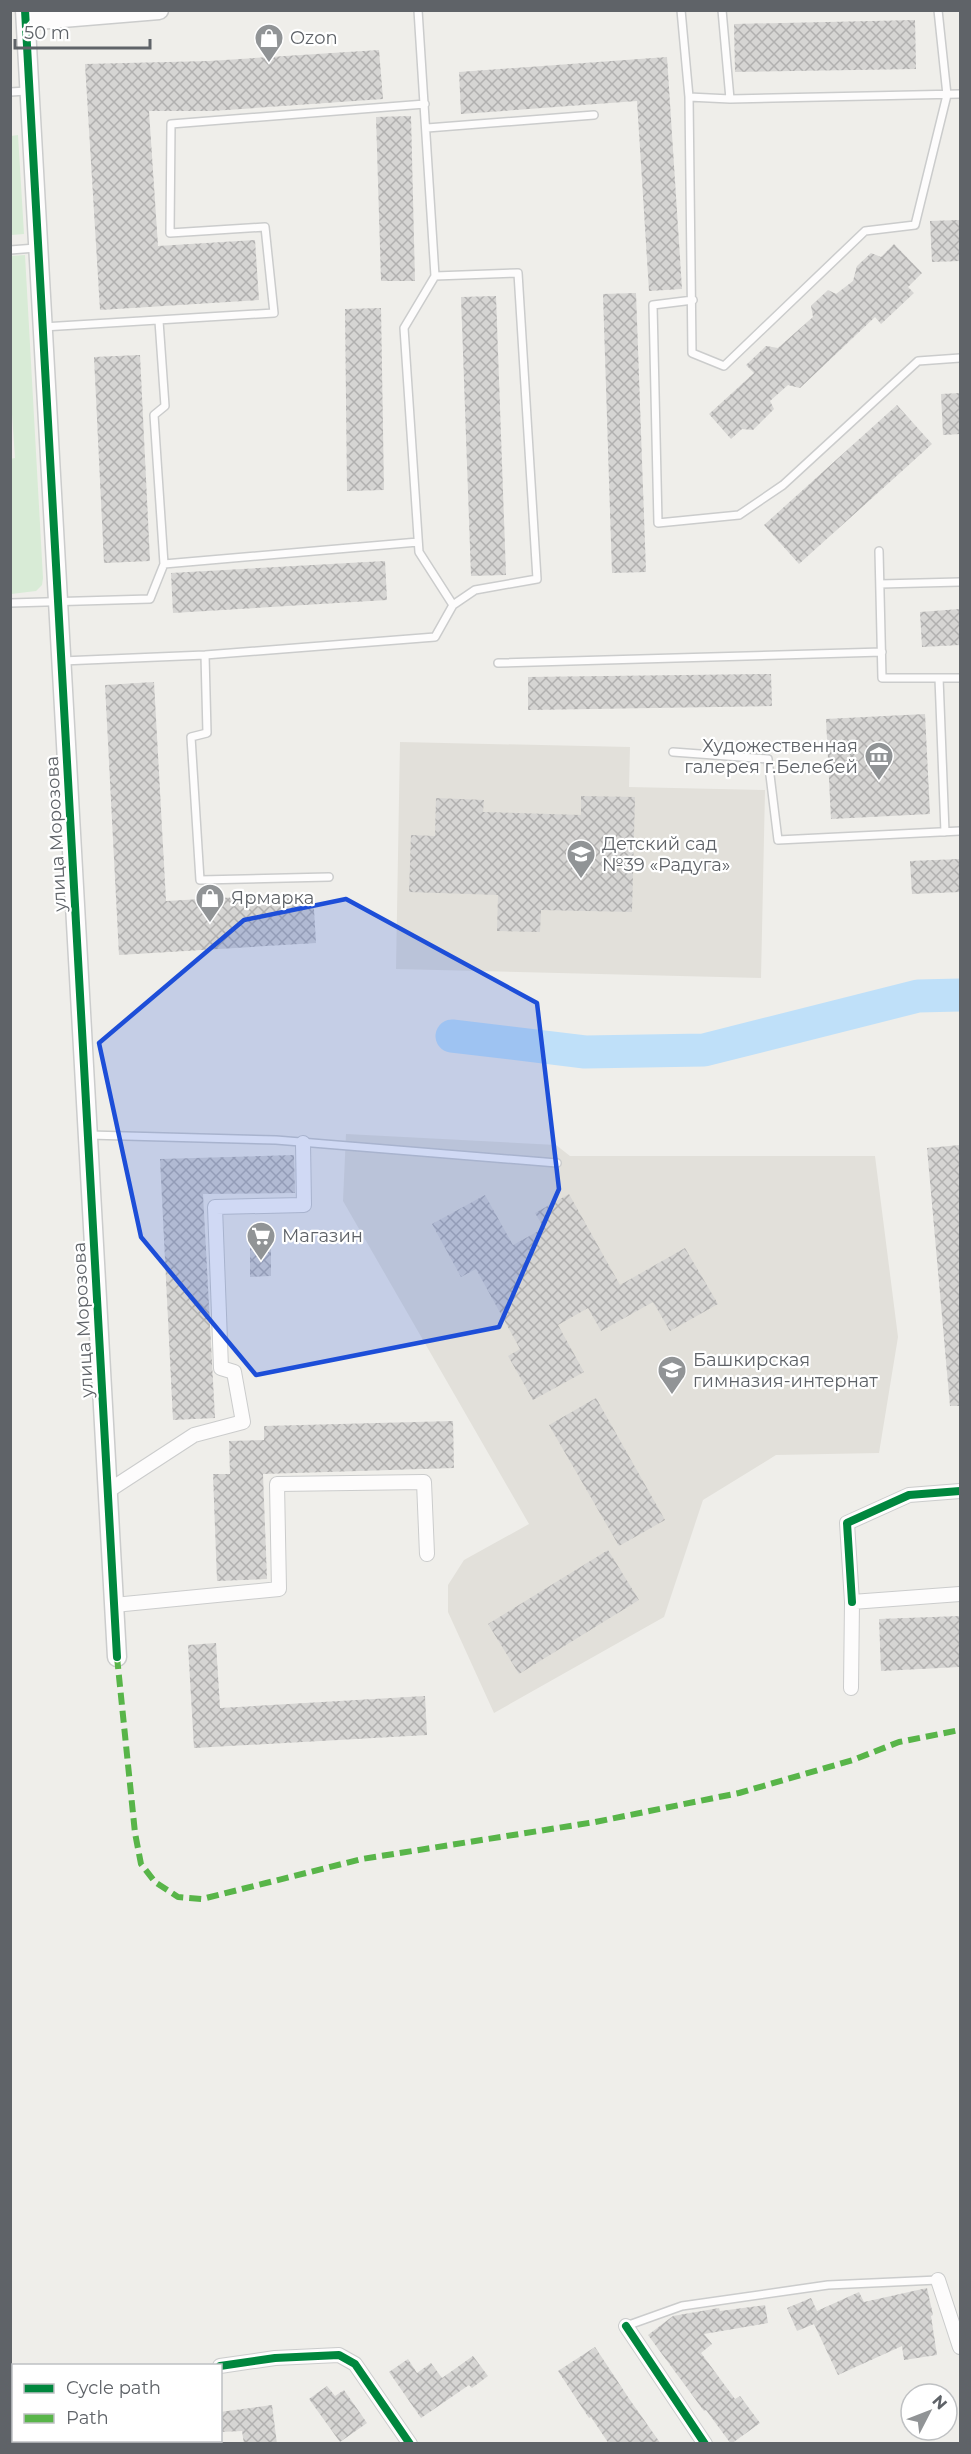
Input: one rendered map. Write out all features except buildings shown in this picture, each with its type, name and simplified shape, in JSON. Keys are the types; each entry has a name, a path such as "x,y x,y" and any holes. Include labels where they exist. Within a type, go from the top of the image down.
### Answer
{"street":[{"path":"26,16 159,10"},
{"name":"улица Морозова","path":"26,16 117,1657"},
{"path":"108,1491 194,1435 243,1422 234,1372 221,1368 215,1207 304,1205 303,1143"},
{"path":"114,1605 279,1589 277,1484 424,1482 427,1554"},
{"path":"851,1688 852,1602 847,1524 909,1495 960,1491"},
{"path":"852,1602 960,1594"},
{"path":"938,2280 960,2348"},
{"path":"626,2326 705,2444"},
{"path":"222,2366 275,2358 339,2355 355,2364 410,2444"}],"lane":[{"path":"418,10 435,276 404,328 418,552 453,605"},
{"path":"681,10 689,97 692,353 724,366 865,231 915,225 947,95 938,10"},
{"path":"722,10 730,99"},
{"path":"10,92 30,90"},
{"path":"689,97 730,99 960,94"},
{"path":"43,327 274,313 265,227 170,233 171,124 425,104"},
{"path":"427,128 594,115"},
{"path":"10,250 39,248"},
{"path":"62,662 205,655 435,637 453,605 475,590 537,579 518,273 435,276"},
{"path":"693,300 652,305 658,523 739,515 783,485 918,361 960,358"},
{"path":"10,603 150,599 164,564 154,415 165,406 159,321"},
{"path":"164,564 418,542"},
{"path":"879,551 882,678 960,678"},
{"path":"880,584 960,582"},
{"path":"498,663 882,652"},
{"path":"205,655 207,733 190,737 200,880 329,877"},
{"path":"939,678 945,832"},
{"path":"673,752 768,759 778,840 960,831"},
{"path":"88,1135 303,1143 557,1163"},
{"path":"626,2326 693,2304 828,2285 938,2280"}],"highlighted area":[{"path":"346,899 537,1003 559,1189 499,1327 256,1375 141,1237 99,1043 244,920"}],"shaded area":[{"name":"Детский сад №39 «Радуга»","path":"400,742 630,747 629,787 765,790 761,978 396,969"},
{"name":"Башкирская гимназия-интернат","path":"346,1134 556,1145 570,1156 875,1156 898,1337 879,1453 776,1455 703,1500 664,1617 494,1713 448,1612 448,1585 464,1560 529,1524 343,1201"}],"green space":[{"path":"18,135 24,234 11,235 11,136"},
{"path":"25,255 43,578 42,585 36,591 11,594 10,459 15,458 10,385 10,256"}],"waterway":[{"path":"452,1036 585,1052 704,1050 918,996 960,995"}],"marked path":[{"path":"117,1657 135,1833 141,1864 155,1882 178,1897 202,1899 362,1859 595,1822 739,1793 853,1760 899,1742 960,1730"}],"cycle path":[{"path":"25,10 117,1657"},
{"path":"852,1602 847,1523 909,1495 960,1491"},
{"path":"626,2326 705,2444"},
{"path":"222,2366 275,2358 339,2355 355,2364 410,2444"}],"place":[{"name":"Ozon","path":"269,64"},
{"name":"Художественная галерея г.Белебей","path":"879,782"},
{"name":"Детский сад №39 «Радуга»","path":"581,880"},
{"name":"Ярмарка","path":"210,924"},
{"name":"Магазин","path":"261,1262"},
{"name":"Башкирская гимназия-интернат","path":"672,1396"}]}
